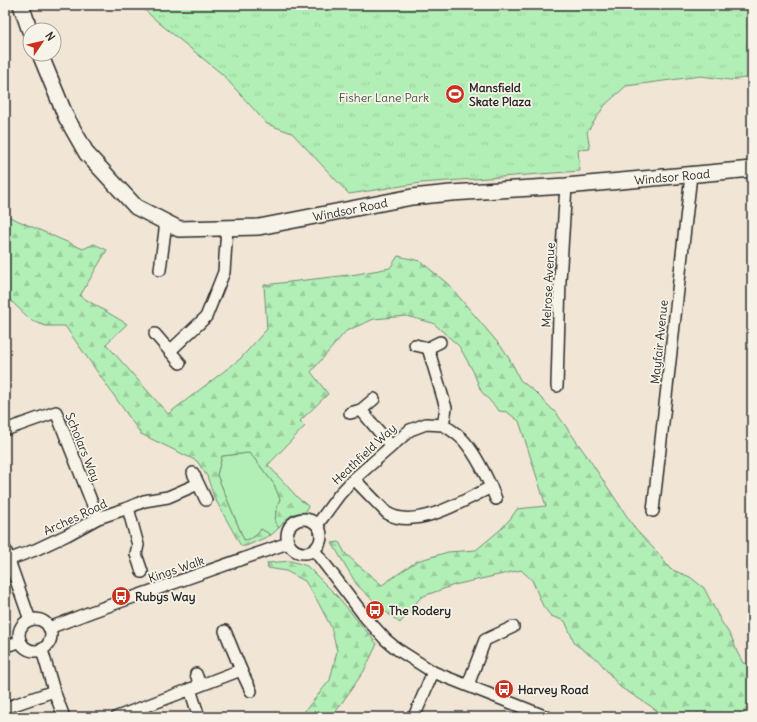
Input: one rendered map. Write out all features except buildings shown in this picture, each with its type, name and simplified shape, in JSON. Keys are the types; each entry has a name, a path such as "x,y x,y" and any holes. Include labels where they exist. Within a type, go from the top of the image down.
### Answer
{"main road":[{"path":"21,5 27,22"},
{"name":"Windsor Road","path":"43,62 66,117 87,154 136,207 179,229 259,227 412,198 451,193 566,186 752,169"}],"street":[{"name":"Mayfair Avenue","path":"653,511 691,175"},
{"name":"Melrose Avenue","path":"557,386 560,280 566,186"},
{"path":"160,270 166,222"},
{"path":"170,351 206,317 224,272 227,228"},
{"path":"155,334 180,363"},
{"path":"415,345 428,348 440,342"},
{"path":"428,348 446,408 443,424 464,441 481,464 496,499"},
{"path":"350,413 361,410 374,399"},
{"path":"361,410 391,446"},
{"name":"Scholars Way","path":"5,430 56,412 98,518"},
{"name":"Heathfield Way","path":"317,525 339,495 354,479 410,430 426,424 443,424"},
{"path":"193,472 206,500"},
{"path":"354,479 387,513 404,519 420,518 449,508 491,487"},
{"name":"Arches Road","path":"6,556 35,550 98,518 144,501 168,497 198,484"},
{"path":"128,508 138,545 136,554 142,572"},
{"path":"303,519 308,520 317,525 320,530 321,535 318,546 310,552 300,553 295,551 288,543 288,532 293,523 297,521 303,519"},
{"name":"Kings Walk","path":"49,628 288,543"},
{"path":"314,550 366,618 386,640 433,672 547,717"},
{"path":"6,556 30,620"},
{"path":"36,619 46,623 51,633 50,643 47,647 37,652 27,650 20,642 19,636 22,626 30,620 36,619"},
{"path":"468,685 485,640 513,627"},
{"path":"225,631 251,691"},
{"path":"5,646 20,642"},
{"path":"42,650 64,717"},
{"path":"117,717 241,670"},
{"path":"414,717 433,672"},
{"path":"196,674 195,687 199,717"},
{"path":"5,708 54,690"}],"green space":[{"name":"Fisher Lane Park","path":"139,5 752,5 752,77 730,80 701,76 626,86 605,105 587,132 590,149 578,150 580,171 421,183 349,194 292,133 267,124 222,74"},
{"path":"5,215 83,249 94,244 107,250 80,296 127,324 106,344 168,414 240,359 267,329 264,285 357,274 390,268 398,256 420,261 448,284 504,350 520,380 534,391 557,414 636,530 657,552 670,569 690,577 704,588 721,621 732,638 743,663 752,666 752,696 742,717 665,717 620,687 598,660 575,644 565,621 551,616 543,606 532,580 521,570 454,585 421,597 400,623 381,608 357,585 332,543 339,542 345,553 382,585 417,561 448,552 476,550 500,530 517,509 546,506 519,421 507,412 499,411 481,391 473,371 459,346 433,323 406,316 374,319 346,331 311,372 328,394 300,421 305,426 268,465 298,498 308,506 306,512 296,513 290,516 279,528 275,522 276,511 280,499 274,484 254,458 249,453 222,456 217,475 244,540 254,537 261,529 271,535 246,546 241,546 214,497 207,476 197,461 141,434 65,326 46,326 32,321 5,296"},
{"path":"249,453 274,484 280,499 276,511 275,522 279,528 271,535 261,529 254,537 244,540 217,475 222,456"},
{"path":"291,561 307,566 338,597 377,644 364,671 332,717 300,717 330,680 337,651 331,627 305,581 286,571 268,568 267,563"}],"place":[{"name":"Mansfield Skate Plaza","path":"455,94"},
{"name":"Rubys Way","path":"121,596"},
{"name":"The Rodery","path":"375,610"},
{"name":"Harvey Road","path":"504,689"}]}
